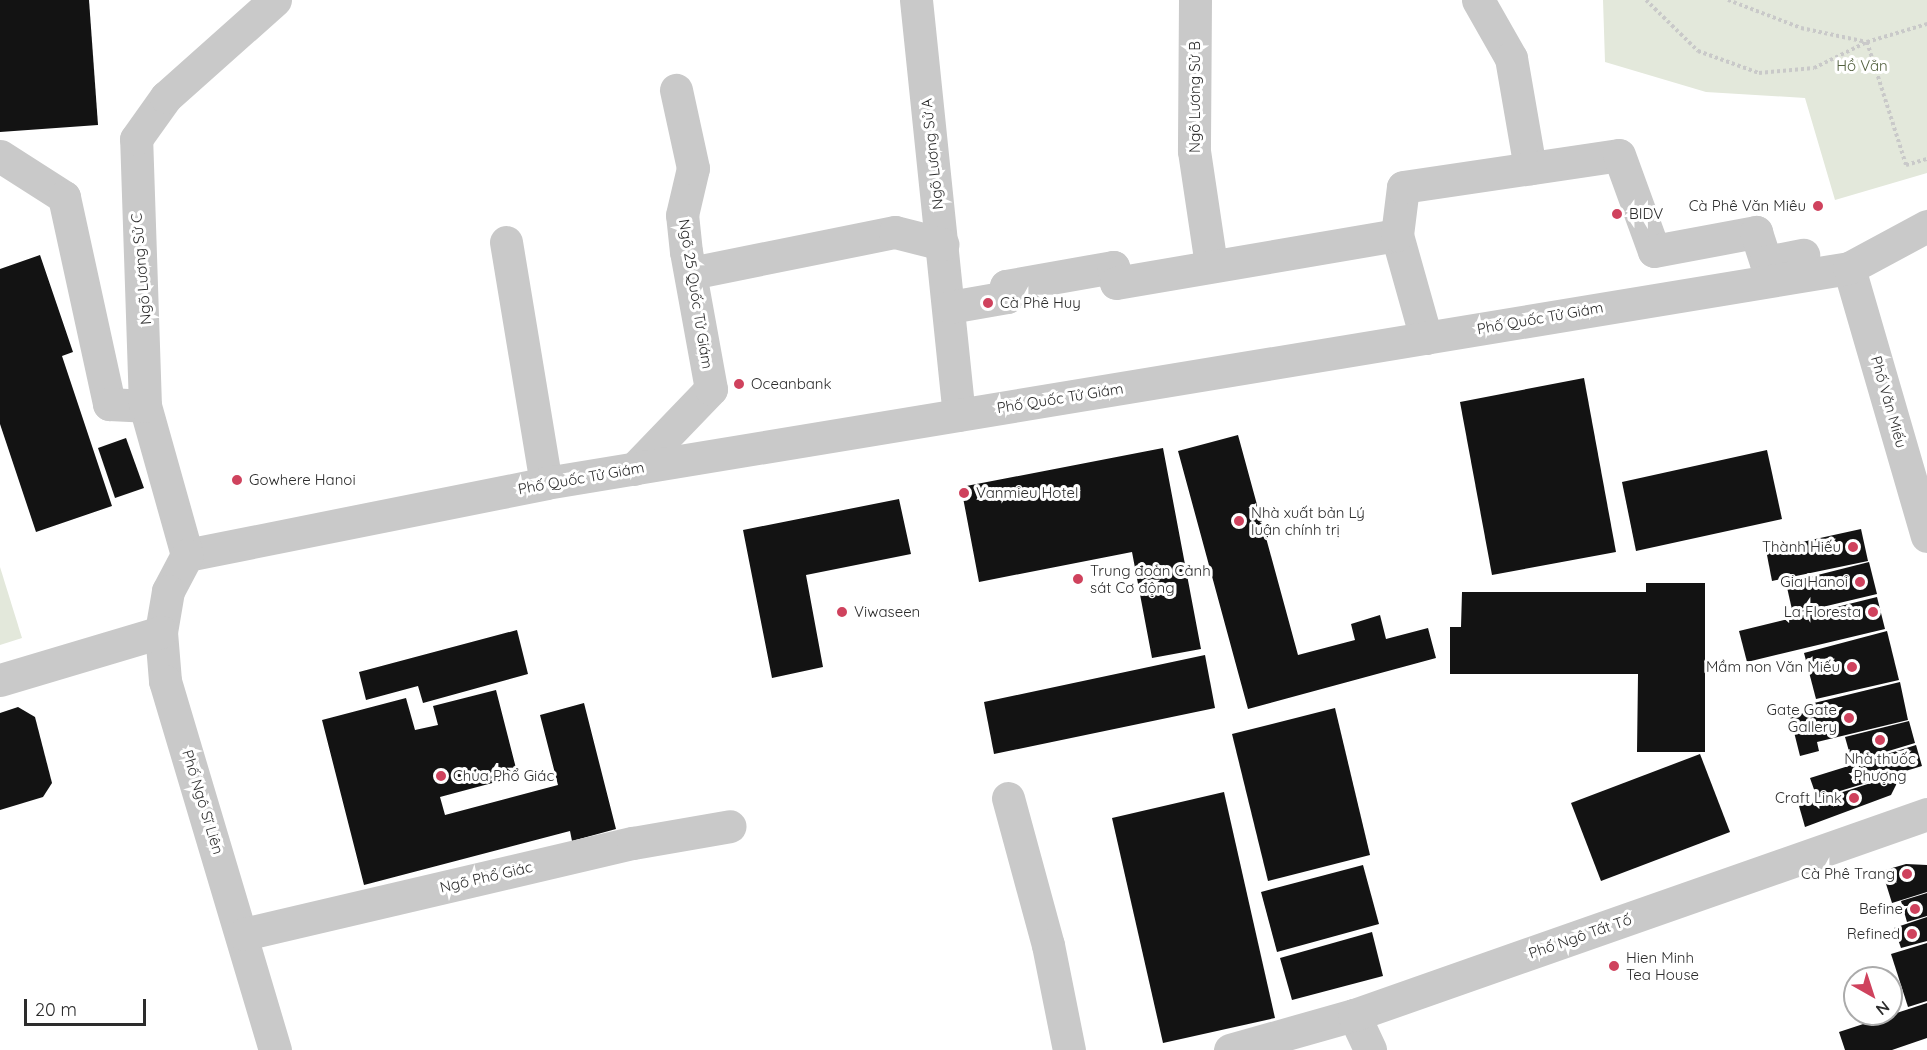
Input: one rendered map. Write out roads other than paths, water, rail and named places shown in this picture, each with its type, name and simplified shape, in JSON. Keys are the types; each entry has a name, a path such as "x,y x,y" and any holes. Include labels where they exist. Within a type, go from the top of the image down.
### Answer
{"street":[{"name":"Ngõ Lương Sử C","path":"187,555 145,406 136,139 166,97 275,0"},
{"name":"Ngõ Lương Sử A","path":"916,0 950,307 959,415"},
{"name":"Ngõ Lương Sử B","path":"1195,0 1194,151 1211,265"},
{"path":"1478,0 1511,58 1530,168"},
{"name":"Ngõ 25 Quốc Tử Giám","path":"634,469 711,389 682,215 693,168 676,90"},
{"path":"1426,338 1397,235 1403,188 1619,155 1654,251 1756,232 1766,262 1846,246 1856,263"},
{"path":"0,156 64,197 109,404 145,406"},
{"name":"Phố Quốc Tử Giám","path":"187,555 546,483 1426,338 1856,263 1927,226"},
{"path":"691,273 895,232 942,244"},
{"path":"950,307 1007,297 1006,286 1113,267 1116,283 1397,235"},
{"path":"506,242 546,483"},
{"name":"Phố Văn Miếu","path":"1856,263 1927,536"},
{"name":"Phố Ngô Sĩ Liên","path":"187,555 168,591 160,632 165,681 244,934 275,1050"},
{"path":"0,680 160,632"},
{"path":"1008,798 1048,945 1069,1050"},
{"name":"Phố Ngô Tất Tố","path":"1230,1050 1354,1015 1927,814"},
{"name":"Ngõ Phổ Giác","path":"244,934 633,843 730,826"},
{"path":"1354,1015 1370,1050"}],"place":[{"name":"Cà Phê Văn Miêu","path":"1818,206"},
{"name":"BIDV","path":"1617,214"},
{"name":"Cà Phê Huy","path":"988,303"},
{"name":"Oceanbank","path":"739,384"},
{"name":"Gowhere Hanoi","path":"237,480"},
{"name":"Vanmieu Hotel","path":"964,493"},
{"name":"Nhà xuất bản Lý luận chính trị","path":"1239,521"},
{"name":"Thành Hiếu","path":"1853,547"},
{"name":"Trung đoàn Cảnh sát Cơ động","path":"1078,579"},
{"name":"Gia Hanoi","path":"1860,582"},
{"name":"Viwaseen","path":"842,612"},
{"name":"La Floresta","path":"1873,612"},
{"name":"Mầm non Văn Miếu","path":"1852,667"},
{"name":"Gate Gate Gallery","path":"1849,718"},
{"name":"Nhà thuốc Phượng","path":"1880,740"},
{"name":"Chùa Phổ Giác","path":"441,776"},
{"name":"Craft Link","path":"1854,798"},
{"name":"Cà Phê Trang","path":"1907,874"},
{"name":"Befine","path":"1915,909"},
{"name":"Refined","path":"1912,934"},
{"name":"Hien Minh Tea House","path":"1614,966"}],"park label":[{"name":"Hồ Văn","path":"1862,66"}]}
